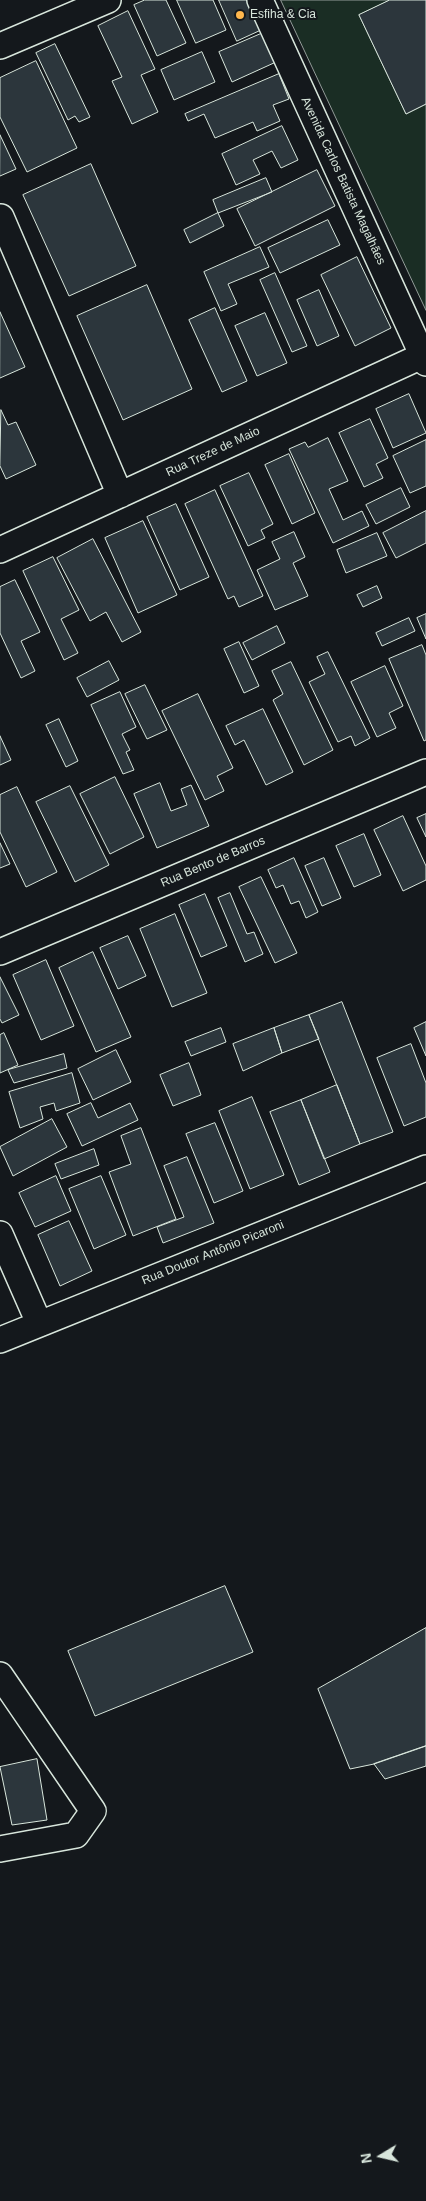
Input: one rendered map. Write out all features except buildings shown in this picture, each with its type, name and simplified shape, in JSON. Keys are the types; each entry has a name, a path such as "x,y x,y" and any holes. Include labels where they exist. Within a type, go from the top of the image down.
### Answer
{"street":[{"path":"0,46 108,0"},
{"name":"Avenida Carlos Batista Magalhães","path":"260,0 425,357"},
{"path":"1,217 120,495"},
{"name":"Rua Treze de Maio","path":"0,550 425,357"},
{"name":"Rua Bento de Barros","path":"0,952 426,772"},
{"name":"Rua Doutor Antônio Picaroni","path":"0,1340 426,1168"},
{"path":"0,1234 39,1323"},
{"path":"0,1675 93,1811 76,1835 0,1849"}],"green space":[{"path":"281,0 390,0 359,15 406,114 426,104 426,310"}],"place":[{"name":"Esfiha & Cia","path":"240,15"}]}
